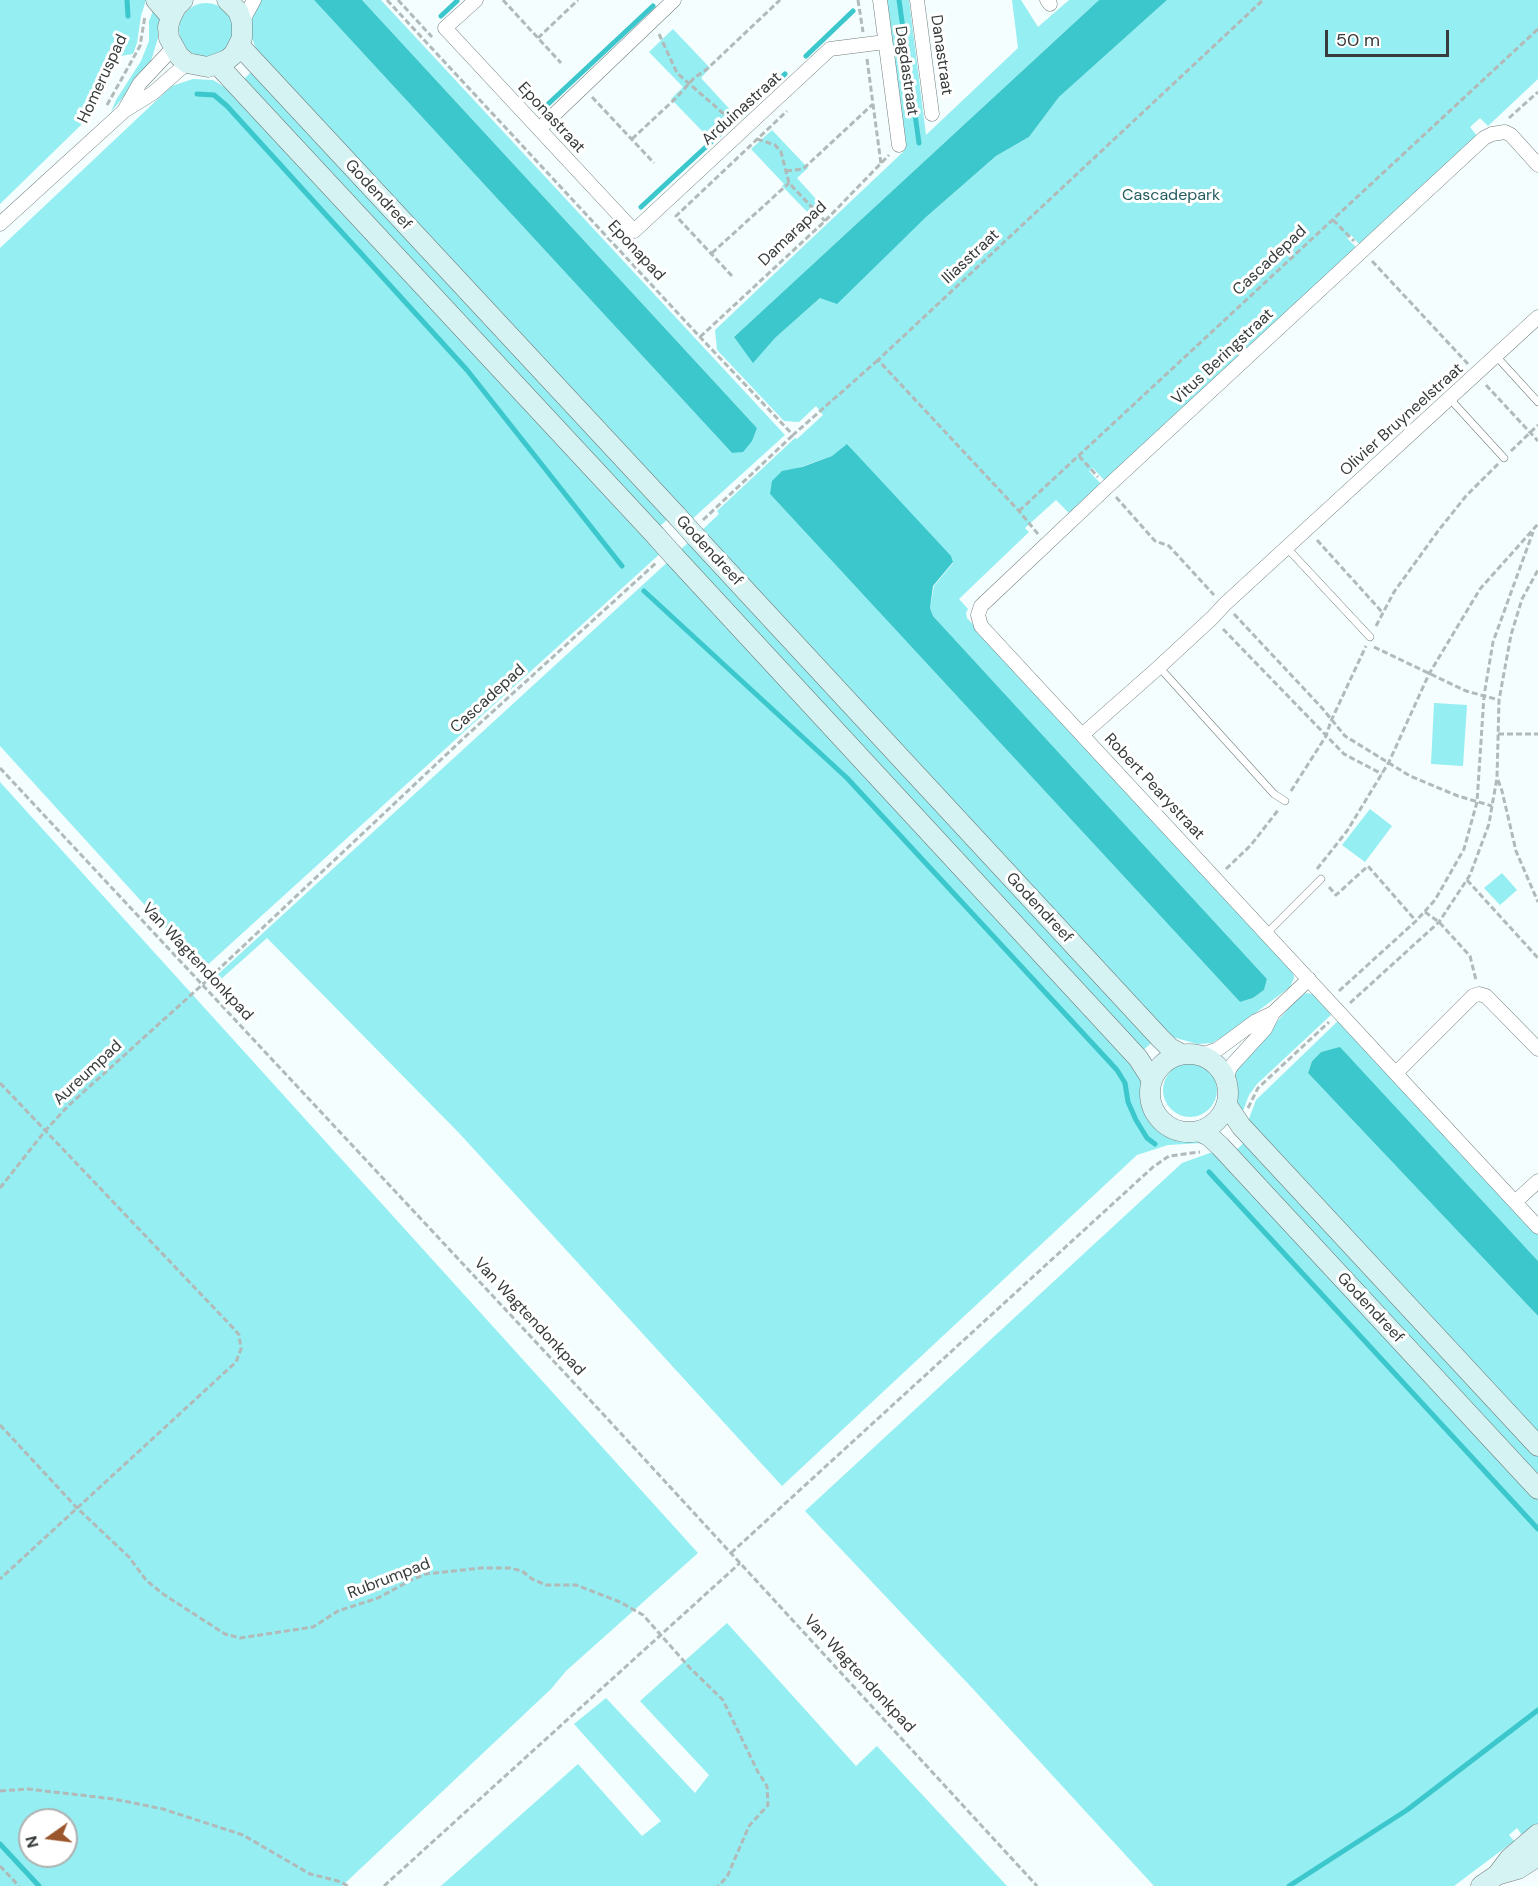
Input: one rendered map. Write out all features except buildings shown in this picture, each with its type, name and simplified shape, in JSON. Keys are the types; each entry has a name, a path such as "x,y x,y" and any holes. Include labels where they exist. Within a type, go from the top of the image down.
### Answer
{"main road":[{"path":"183,0 176,7 168,27 180,55 208,67 227,60 239,45 243,30 242,22 238,11 227,0"},
{"path":"151,5 171,17"},
{"name":"Godendreef","path":"239,45 678,517 695,531 1160,1038 1170,1048 1181,1054"},
{"name":"Godendreef","path":"218,65 657,537 667,557 1138,1058 1152,1080"},
{"path":"1181,1054 1202,1055 1218,1065 1227,1081 1229,1097 1227,1105 1216,1122 1198,1131 1177,1130 1160,1119 1151,1101 1152,1080 1163,1063 1181,1054"},
{"name":"Godendreef","path":"1227,1105 1241,1126 1538,1446"},
{"name":"Godendreef","path":"1198,1131 1209,1136 1220,1146 1538,1489"},
{"path":"1489,1880 1538,1834"},
{"path":"1489,1880 1518,1869 1538,1857"}],"street":[{"path":"242,22 254,0"},
{"name":"Eponastraat","path":"476,0 445,28 634,231"},
{"path":"539,129 674,0"},
{"name":"Dagdastraat","path":"880,0 899,146"},
{"name":"Danastraat","path":"917,0 932,114"},
{"name":"Arduinastraat","path":"634,231 830,49 885,42"},
{"name":"Homeruspad","path":"124,111 140,83 180,55"},
{"name":"Homeruspad","path":"0,224 124,111 153,93 180,55"},
{"path":"1499,131 1510,135 1538,165"},
{"name":"Vitus Beringstraat","path":"978,615 981,606 1107,487 1484,138 1499,131"},
{"name":"Olivier Bruyneelstraat","path":"1082,735 1159,667 1286,547 1538,317"},
{"name":"Robert Pearystraat","path":"978,615 981,626 1538,1227"},
{"path":"1202,1055 1218,1049 1256,1021 1273,1013 1309,980"},
{"path":"1395,1073 1473,996 1479,994 1486,996 1538,1049"},
{"path":"1227,1081 1232,1065 1265,1029 1273,1013"},
{"path":"1515,1202 1538,1181"}],"lane":[{"path":"1497,356 1538,402"},
{"path":"1450,399 1504,458"},
{"path":"1286,547 1369,640"},
{"path":"1159,667 1274,794 1285,801"},
{"path":"1266,934 1321,879"}],"path":[{"name":"Eponapad","path":"387,0 794,435"},
{"path":"398,0 433,38"},
{"path":"503,0 561,63"},
{"path":"538,38 578,0"},
{"path":"632,139 694,78 707,69 780,0"},
{"path":"858,0 881,164"},
{"name":"Iliasstraat","path":"878,360 1263,0"},
{"name":"Homeruspad","path":"105,111 140,46 151,5"},
{"name":"Cascadepad","path":"1019,511 1538,29"},
{"path":"582,87 654,163"},
{"path":"1499,131 1505,122 1538,92"},
{"path":"786,171 803,169 873,104"},
{"path":"732,276 676,216 790,109"},
{"name":"Damarapad","path":"700,337 825,221 899,146"},
{"path":"712,253 789,183"},
{"path":"1333,219 1538,441"},
{"path":"695,531 794,435 878,360 1019,511 1046,545"},
{"path":"1079,456 1155,541 1169,546 1225,604 1322,708 1345,736 1410,776 1458,796 1492,806"},
{"path":"1416,921 1368,866 1336,895 1315,873 1347,831 1389,762 1429,674 1480,589 1538,524"},
{"path":"1329,1000 1425,912 1435,900 1464,849 1477,802 1484,696 1493,642 1534,528"},
{"path":"1306,529 1382,612"},
{"name":"Cascadepad","path":"202,985 466,736 667,557"},
{"path":"1241,1126 1258,1088 1439,922 1467,880 1489,824 1497,778 1499,700 1511,635 1522,599 1538,570"},
{"path":"1212,618 1344,753 1382,774"},
{"path":"1369,640 1429,674 1466,691 1499,700"},
{"path":"1498,734 1538,734"},
{"name":"Van Wagtendonkpad","path":"0,768 732,1553 1037,1886"},
{"path":"1497,778 1516,851 1538,902"},
{"path":"1467,880 1538,958"},
{"path":"1425,912 1439,922 1470,957 1479,994"},
{"name":"Aureumpad","path":"0,1188 68,1106 202,985"},
{"path":"0,1083 236,1330 241,1342 236,1362 0,1579"},
{"path":"732,1553 1153,1167 1169,1156 1211,1150 1220,1146"},
{"name":"Rubrumpad","path":"0,1425 77,1508 129,1557 146,1580 163,1594 225,1634 240,1638 313,1627 338,1611 378,1598 426,1574 456,1570 510,1568 522,1571 532,1579 546,1585 576,1585 612,1598 643,1615 690,1668 723,1700 767,1786 768,1805 749,1826 727,1877 718,1886"},
{"path":"384,1886 740,1563"},
{"path":"0,1791 28,1789 114,1799 163,1809 243,1835 310,1874 348,1886"},
{"path":"0,1866 19,1886"}],"green space":[{"path":"0,0 146,0 133,54 107,58 81,125 0,204"},
{"path":"260,0 314,0 732,453 743,451 757,428 362,0 381,0 785,435 690,521 259,57 252,38 251,21 253,10"},
{"name":"Cascadepark","path":"885,0 909,0 926,135 1018,48 1012,0 1021,0 1038,27 1069,0 1099,0 734,337 753,362 775,338 820,298 925,218 996,156 1029,137 1059,97 1167,0 1538,0 1538,79 1488,126 1480,118 1470,127 1477,136 1360,245 1351,235 1347,238 1357,248 1105,481 1093,468 1089,471 1102,485 1070,514 1056,500 1025,528 1029,532 959,599 968,609 967,618 1293,972 1294,978 1290,987 1212,1043 1197,1044 1169,1036 699,533 719,514 717,511 823,415 816,406 799,422 784,421 717,350 715,330 904,151","holes":["848,445 953,563 934,586 930,608 933,616 1267,979 1264,990 1253,998 1240,1002 770,494 795,469 832,456"]},
{"path":"206,3 216,5 225,11 231,20 233,30 231,40 225,49 216,55 206,57 196,55 187,49 181,40 179,30 181,20 187,11 196,5"},
{"path":"155,6 160,21 151,61 111,112 141,61 149,41 149,21"},
{"path":"673,29 710,68 701,78 735,115 709,138 671,99 683,87 649,52"},
{"path":"255,68 671,516 656,530 241,82"},
{"path":"193,79 213,80 231,91 663,551 203,969 0,746 0,248 172,86"},
{"path":"772,130 808,168 797,178 826,210 815,220 751,149"},
{"path":"692,539 1156,1039 1141,1052 677,553"},
{"path":"671,559 1143,1076 1142,1093 1145,1105 1155,1124 1174,1136 1194,1139 1202,1143 1168,1145 1137,1155 782,1486 460,1134 267,938 220,980 216,976"},
{"path":"1434,703 1467,705 1463,766 1431,764"},
{"path":"0,782 698,1553 566,1671 551,1689 342,1886 0,1886"},
{"path":"1370,809 1392,826 1365,862 1342,845"},
{"path":"1502,873 1517,890 1500,905 1484,888"},
{"path":"1306,993 1317,995 1331,1015 1257,1084 1249,1095 1243,1111 1235,1100 1235,1073 1240,1063 1297,999"},
{"path":"1339,1020 1538,1233 1538,1261 1340,1048 1321,1052 1312,1061 1308,1073 1538,1316 1538,1437 1247,1124 1256,1100"},
{"path":"1190,1063 1200,1065 1209,1071 1215,1080 1217,1090 1215,1100 1209,1109 1200,1115 1190,1117 1180,1115 1171,1109 1165,1100 1163,1090 1165,1080 1171,1071 1180,1065"},
{"path":"1248,1139 1538,1451 1538,1480 1234,1152"},
{"path":"1218,1150 1538,1493 1538,1823 1522,1835 1517,1828 1509,1835 1514,1841 1454,1886 1154,1886 805,1511 1182,1163"},
{"path":"727,1623 856,1766 877,1746 1007,1886 441,1886 578,1764 642,1836 661,1821 574,1724 606,1698 695,1793 709,1775 640,1701"}],"shaded area":[{"path":"314,0 362,0 757,428 752,441 743,452 732,453"},
{"path":"1099,0 1167,0 1059,97 1029,137 996,156 925,218 837,304 820,298 775,338 753,363 734,337"},
{"path":"847,444 951,556 953,562 933,586 930,608 933,616 1267,979 1264,990 1253,998 1240,1002 770,494 772,481 782,471 802,467 832,456"},
{"path":"1340,1047 1538,1261 1538,1316 1308,1073 1312,1061 1321,1052"}],"waterway":[{"path":"127,0 128,16"},
{"path":"899,0 919,143"},
{"path":"441,16 457,1"},
{"path":"546,106 653,6"},
{"path":"806,56 853,11"},
{"path":"741,116 785,74"},
{"path":"197,94 214,95 227,106 467,370 622,566"},
{"path":"641,207 722,132"},
{"path":"644,591 847,778 1117,1070 1125,1083 1128,1102 1136,1120 1147,1138 1155,1144"},
{"path":"1209,1172 1538,1529"},
{"path":"1289,1886 1407,1810 1538,1710"},
{"path":"0,1844 39,1886"}]}
